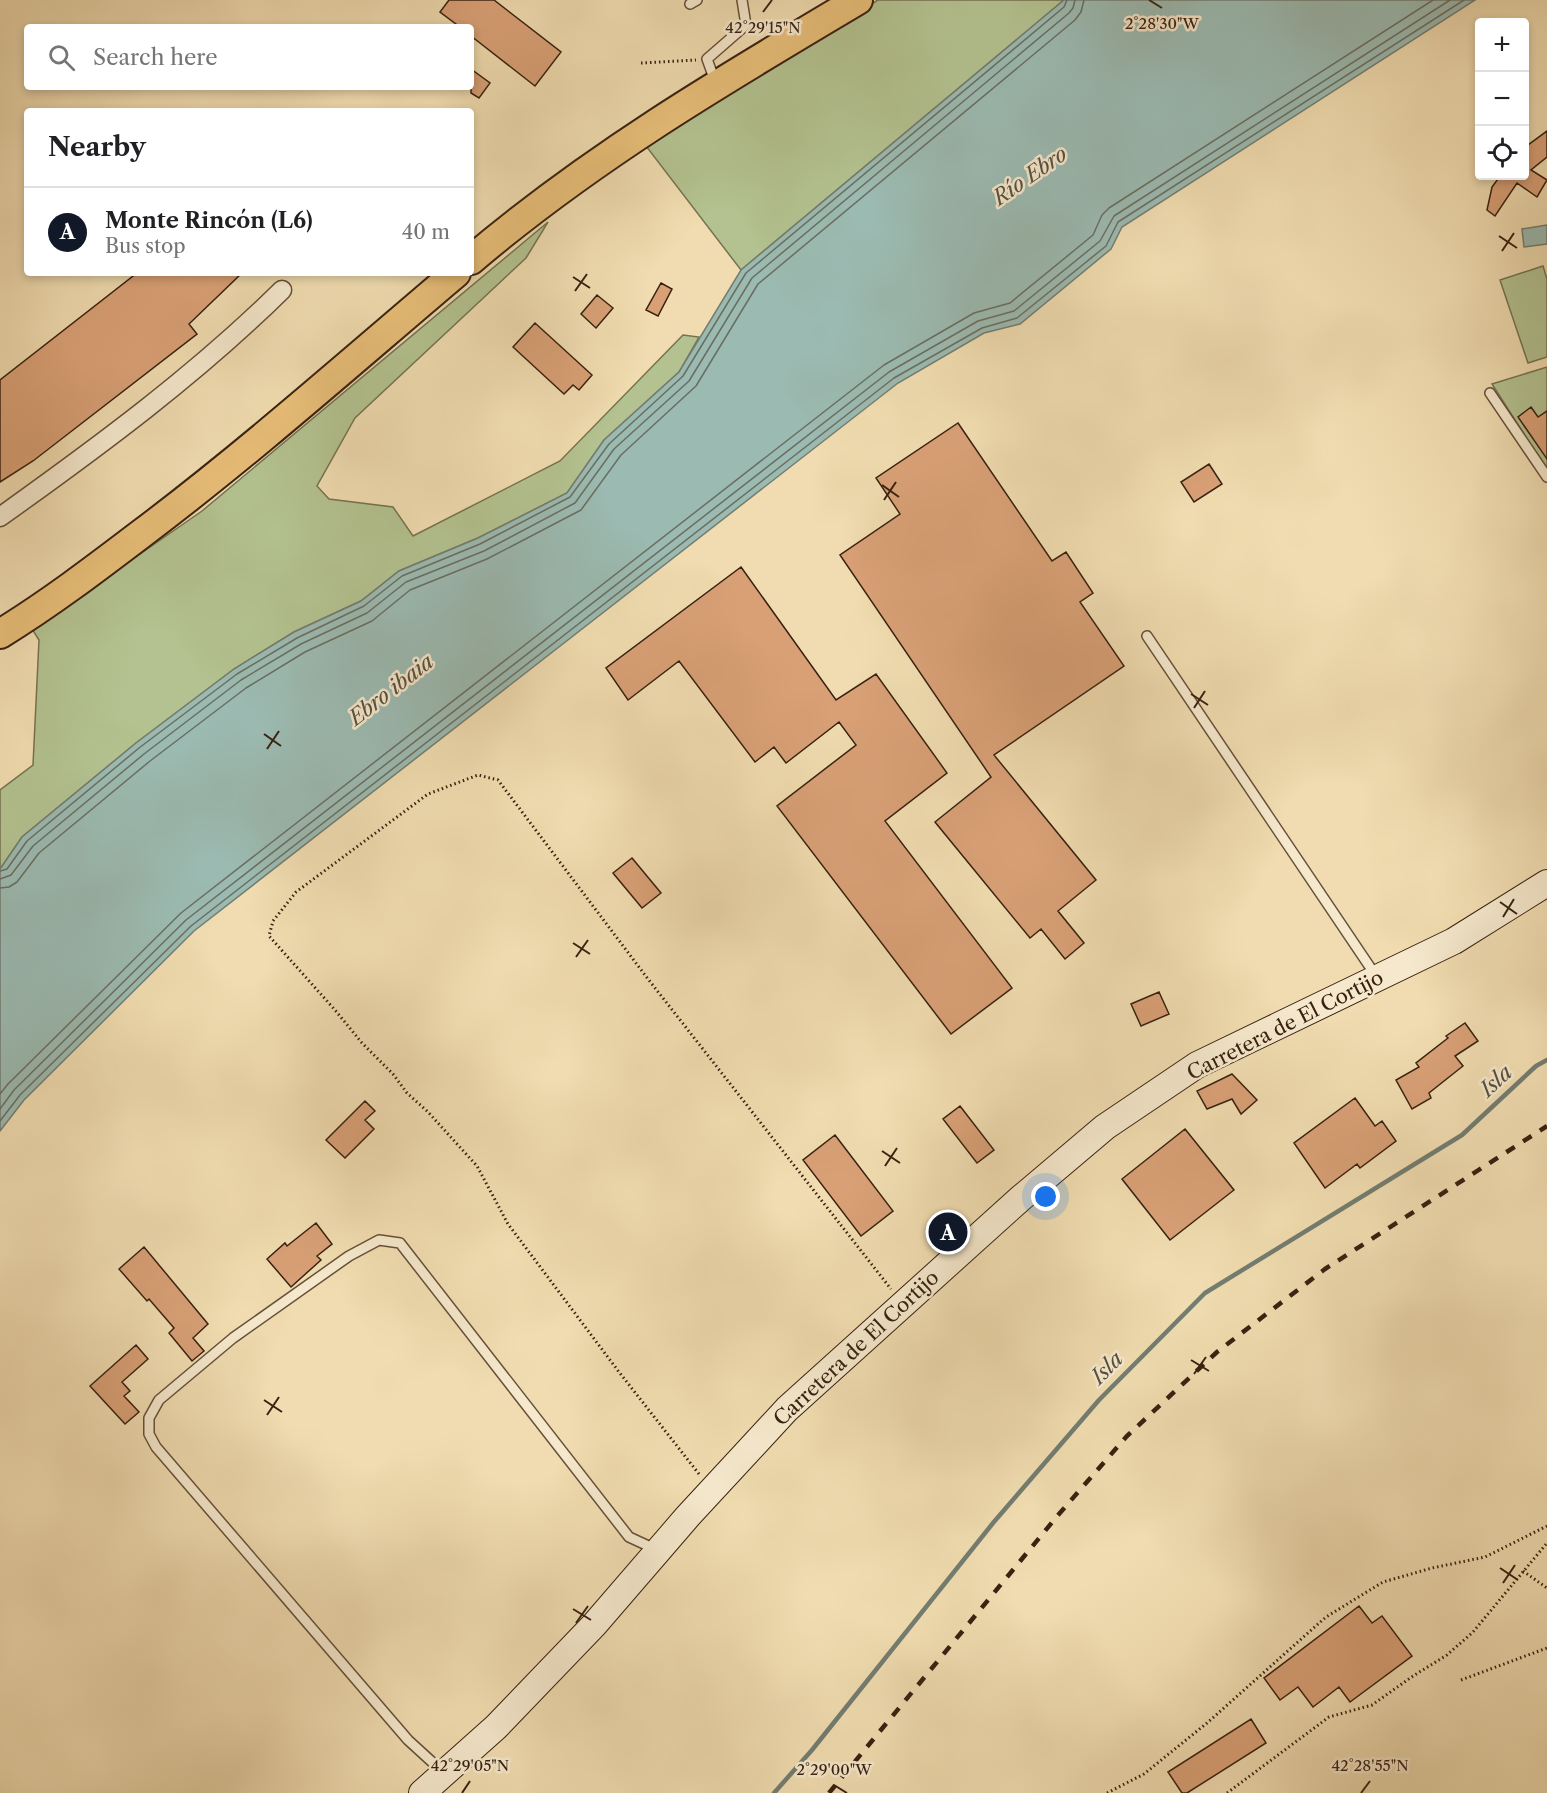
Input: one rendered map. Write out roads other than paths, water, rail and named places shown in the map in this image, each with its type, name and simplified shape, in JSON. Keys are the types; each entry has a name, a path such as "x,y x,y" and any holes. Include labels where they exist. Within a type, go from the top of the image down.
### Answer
{"main road":[{"path":"474,258 568,183 679,107 712,71 858,0"},
{"path":"0,634 99,566 180,505 452,276"}],"street":[{"path":"0,518 152,404 242,330 282,290"},
{"name":"Carretera de El Cortijo","path":"422,1793 505,1718 594,1625 658,1550 787,1409 1021,1198 1105,1127 1197,1065 1454,941 1547,883"}],"lane":[{"path":"712,71 746,25 742,0"},
{"path":"1490,393 1547,477"},
{"path":"1147,636 1377,978"},
{"path":"444,1773 408,1740 156,1447 149,1434 148,1418 159,1400 232,1338 349,1256 379,1240 400,1243 629,1537 658,1550"}],"water":[{"path":"1064,0 1475,0 1122,227 1111,249 1020,324 984,333 898,383 194,931 24,1100 0,1131 0,869 22,837 136,743 234,669 294,632 361,601 399,571 478,538 567,493 604,440 679,372 741,270"},
{"path":"1547,225 1547,244 1524,247 1522,229"}],"waterway":[{"name":"Isla","path":"774,1793 812,1750 993,1523 1099,1400 1205,1293 1462,1135 1536,1066 1547,1060"}],"railway":[{"path":"829,1793 1059,1514 1127,1436 1217,1352 1325,1269 1547,1126"}],"place":[{"name":"Monte Rincón (L6)","path":"948,1232"}],"water label":[{"name":"Río Ebro","path":"1030,176"},
{"name":"Ebro ibaia","path":"391,690"}]}
